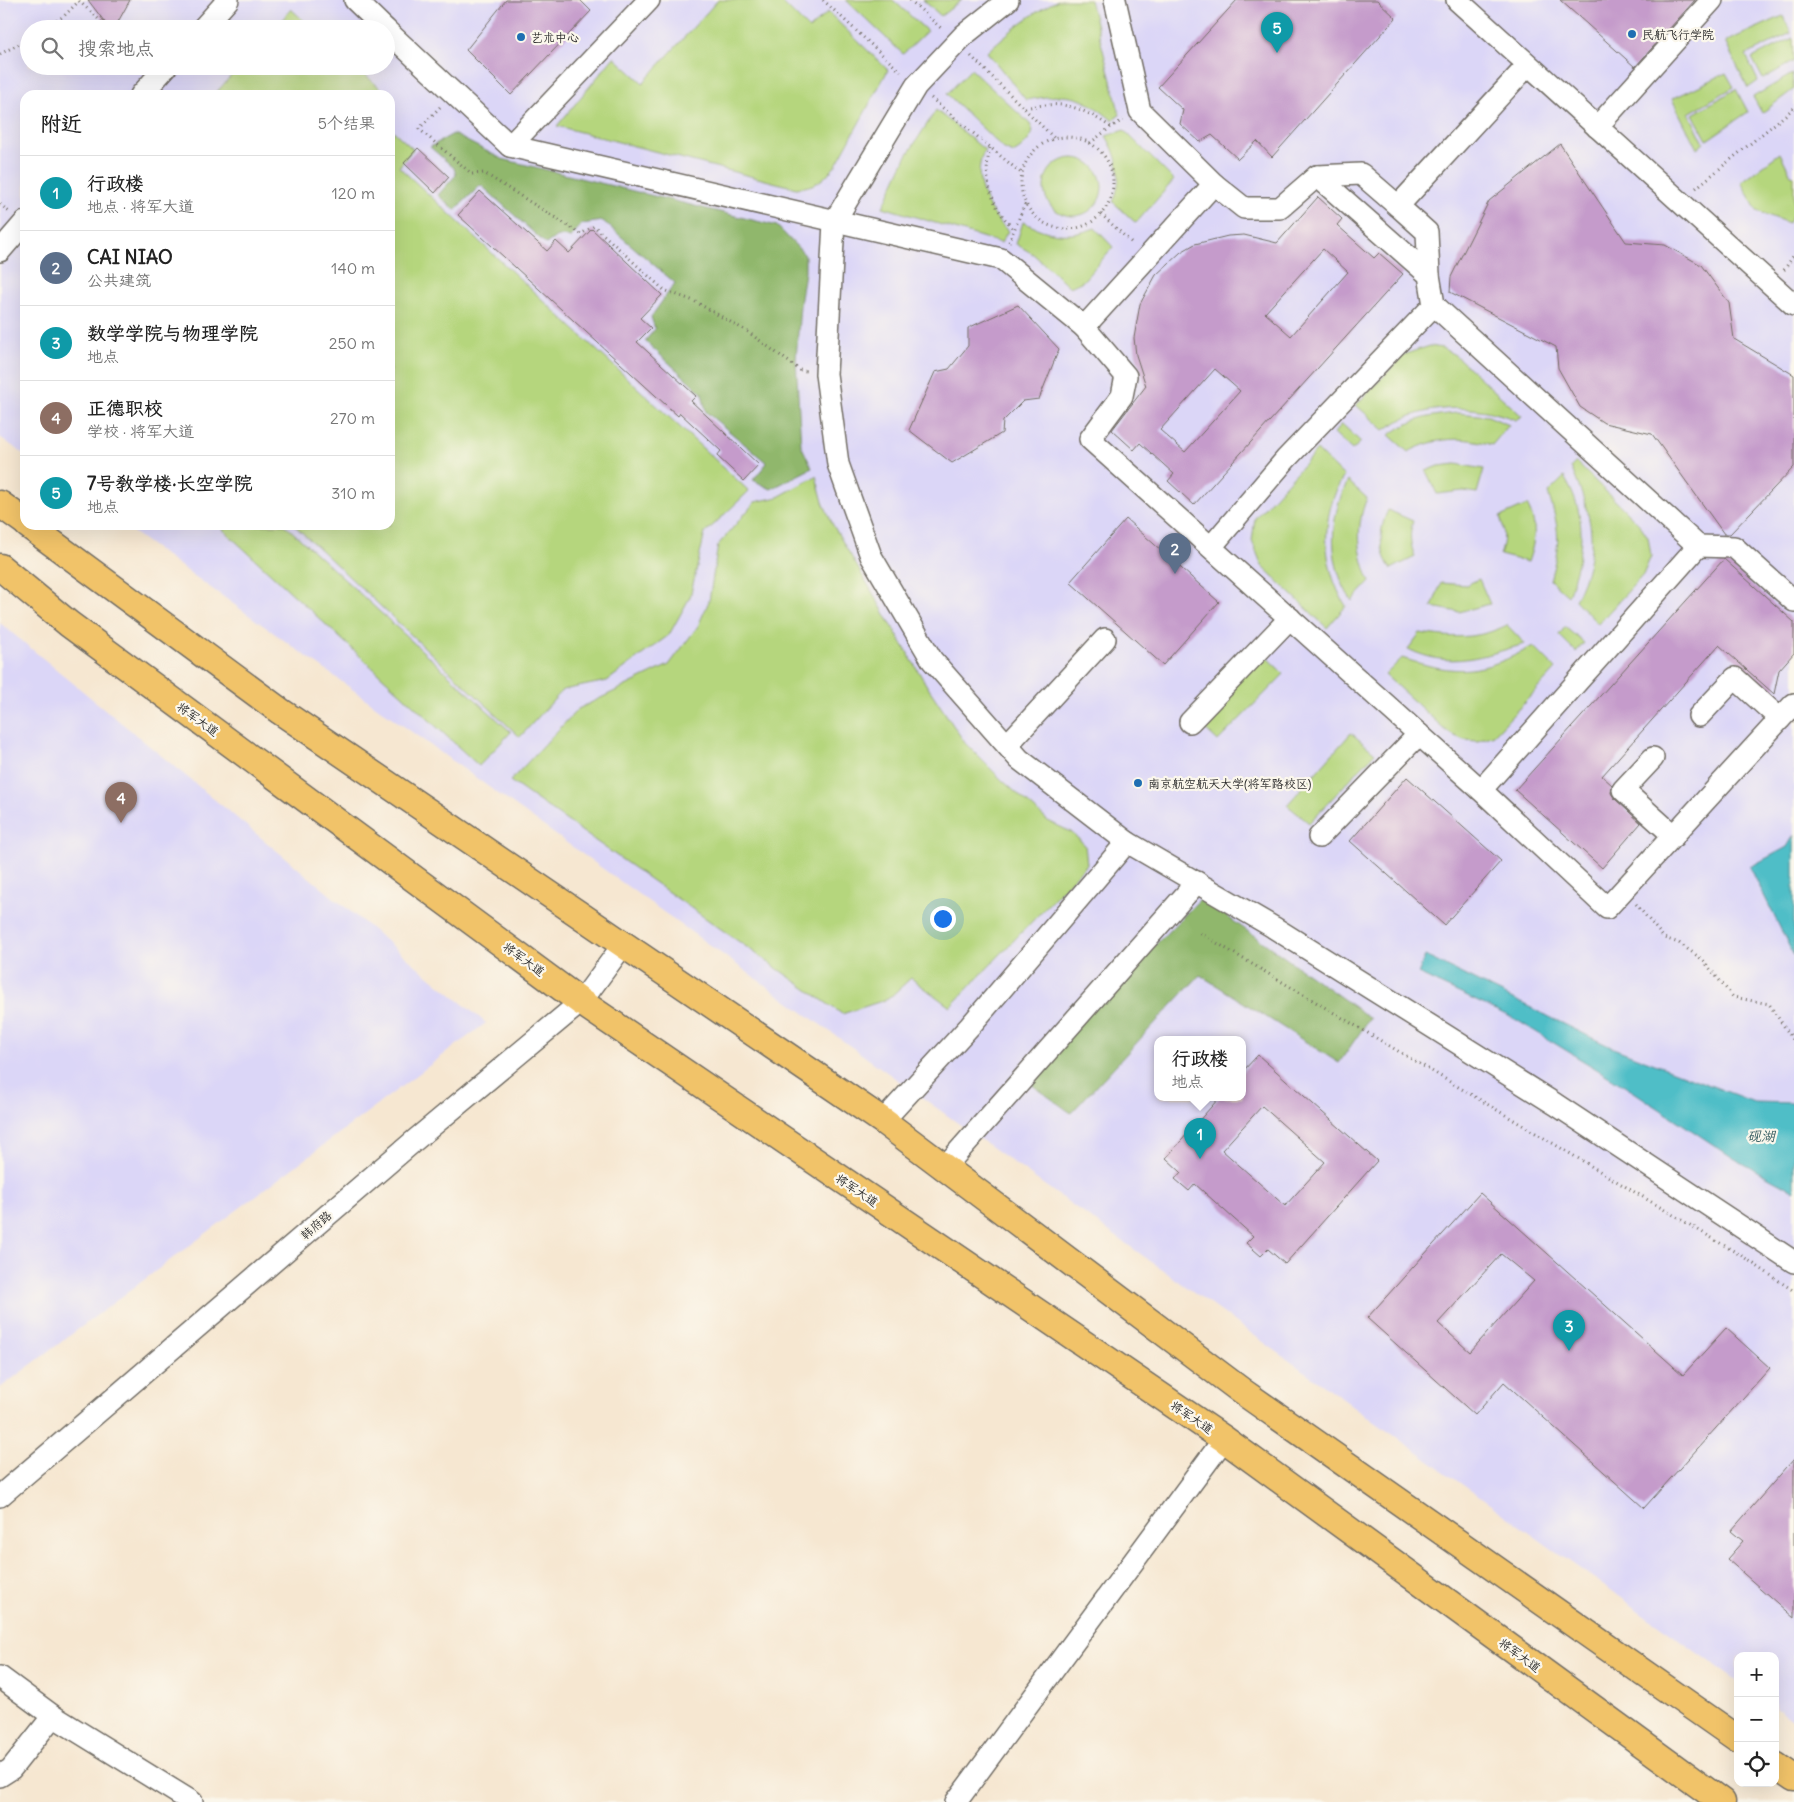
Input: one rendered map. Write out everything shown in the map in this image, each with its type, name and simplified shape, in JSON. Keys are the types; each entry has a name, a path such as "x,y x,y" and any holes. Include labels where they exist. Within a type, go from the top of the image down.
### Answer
{"main road":[{"path":"0,504 20,518"},
{"path":"35,530 280,711 883,1122 943,1169 1243,1392 1734,1736"},
{"name":"将军大道","path":"0,567 69,624 581,1002 1224,1439 1722,1802"},
{"path":"1779,1768 1794,1778"}],"street":[{"path":"210,20 228,0"},
{"path":"355,0 376,20"},
{"path":"510,146 649,0"},
{"path":"1008,0 957,42 916,86 834,222 826,374 838,464 871,556 932,660 1020,759 1062,794 1127,842 1273,927 1556,1104 1794,1262"},
{"path":"1115,0 1140,111 1214,184 1244,208 1280,208 1316,176 1361,174 1427,232 1429,275 1434,306 1698,546 1734,547 1794,602"},
{"path":"1457,0 1794,305"},
{"path":"1597,127 1712,0"},
{"path":"395,37 510,146 1001,259 1084,327 1126,376 1122,396 1090,439 1481,790 1607,908 1787,711 1735,678 1699,716"},
{"path":"1398,206 1528,65"},
{"path":"145,90 159,75"},
{"path":"1316,176 1429,275"},
{"path":"1084,327 1214,184"},
{"path":"0,251 20,228"},
{"path":"1211,547 1286,459 1434,306"},
{"path":"1481,790 1698,546"},
{"path":"1190,722 1290,618"},
{"path":"1008,745 1105,639"},
{"path":"1319,837 1419,734"},
{"path":"1653,758 1623,790 1674,836"},
{"path":"883,1122 970,1026 1127,842"},
{"path":"943,1169 1196,882"},
{"name":"韩府路","path":"0,1496 414,1141 581,1002 623,945"},
{"path":"956,1802 1224,1439"},
{"path":"0,1677 53,1716 192,1802"},
{"path":"0,1776 11,1769 53,1716"}],"path":[{"path":"910,0 957,42 1055,138"},
{"path":"58,20 78,1 99,20"},
{"path":"0,54 20,44"},
{"path":"453,92 419,129 472,174 484,173 581,234 594,226 664,290 694,301 748,332 800,370 826,374"},
{"path":"1024,109 1044,104 1067,104 1087,111 1111,127"},
{"path":"1679,202 1794,108"},
{"path":"1090,143 1111,127 1140,111"},
{"path":"1066,136 1090,143 1106,157 1112,172 1113,186 1109,201 1101,214 1089,223 1075,228 1060,228 1046,224 1034,216 1025,203 1021,189 1021,173 1027,159 1037,147 1055,138 1066,136"},
{"path":"990,147 987,176 990,190 995,204 1005,220 1014,229"},
{"path":"1001,259 1025,203"},
{"path":"1101,214 1148,257"},
{"path":"1622,892 1650,919 1664,938 1679,943 1703,960 1733,998 1769,1004 1794,1042"},
{"path":"1200,933 1742,1256 1794,1291"}],"shaded area":[{"name":"南京航空航天大学(将军路校区)","path":"0,0 1794,0 1794,1722 1779,1711 1779,1652 1734,1652 1734,1679 130,530 395,530 395,90 20,90 20,451 0,437"},
{"path":"0,623 486,1023 0,1388"}],"green space":[{"path":"718,0 780,0 809,29 828,12 888,70 836,165 819,182 796,188 557,126 614,57 643,83"},
{"path":"846,0 893,0 927,31 903,54"},
{"path":"923,0 962,0 941,16"},
{"path":"1058,0 1090,0 1120,115 1112,120 1091,105 1072,97 1053,96 1026,100 987,52 1021,23"},
{"path":"291,9 303,20 282,20"},
{"path":"1783,16 1791,33 1746,55 1758,81 1748,88 1725,42"},
{"path":"1793,38 1794,61 1763,79 1752,58"},
{"path":"971,69 1030,124 1033,131 1030,138 1013,153 1004,149 947,94"},
{"path":"1726,73 1734,87 1689,113 1704,143 1697,149 1672,99"},
{"path":"1792,74 1794,89 1762,113 1753,97"},
{"path":"232,75 365,75 382,90 218,90"},
{"path":"1736,89 1748,112 1707,140 1693,114"},
{"path":"936,110 985,150 979,171 980,182 993,214 1008,231 1001,243 883,207 906,157"},
{"path":"1124,130 1174,180 1136,223 1113,202 1119,177 1117,160 1106,136"},
{"path":"395,133 413,149 399,167 749,491 705,533 690,597 669,635 607,681 563,690 520,737 299,530 395,530"},
{"path":"453,134 502,159 777,226 805,255 796,360 801,445 812,468 771,489 753,480 767,463 706,412 702,393 645,341 655,329 651,317 675,283 603,221 582,224 571,237 557,236 546,244 481,185 455,210 438,195 456,175 454,168 430,147"},
{"path":"1780,153 1791,175 1794,176 1794,213 1788,223 1757,211 1741,182"},
{"path":"1073,158 1084,160 1097,171 1102,187 1100,198 1089,211 1073,216 1062,214 1049,203 1044,187 1046,176 1057,163"},
{"path":"1023,222 1050,233 1059,234 1076,234 1095,228 1113,247 1083,281 1070,287 1033,254 1016,244"},
{"path":"1430,346 1442,348 1455,355 1522,416 1516,420 1500,414 1483,411 1448,408 1414,415 1384,430 1356,405 1405,354"},
{"path":"1458,413 1488,416 1509,425 1492,445 1460,439 1429,443 1408,452 1389,435 1405,425 1422,419"},
{"path":"1342,424 1361,442 1352,450 1334,433"},
{"path":"1317,450 1344,476 1330,508 1327,524 1327,541 1332,575 1346,606 1327,628 1262,566 1252,541 1255,518"},
{"path":"1576,462 1640,525 1648,537 1651,556 1643,575 1598,624 1575,600 1583,581 1591,548 1589,518 1579,485 1571,467"},
{"path":"1456,464 1484,469 1477,493 1463,491 1437,494 1426,471 1439,466"},
{"path":"816,476 823,502 833,525 927,686 965,743 1003,781 1048,821 1071,832 1085,845 1087,864 950,1007 911,978 888,999 842,1014 510,781 578,709 669,665 698,626 709,601 718,545 755,502 778,497"},
{"path":"1564,477 1577,507 1581,536 1577,565 1568,596 1550,580 1556,556 1558,536 1548,493"},
{"path":"1348,481 1367,498 1361,519 1360,540 1363,561 1370,582 1352,601 1338,573 1334,542 1337,510 1341,495"},
{"path":"1527,505 1534,526 1528,562 1500,555 1504,536 1500,517"},
{"path":"1388,510 1413,521 1411,539 1415,557 1391,569 1384,554 1381,540"},
{"path":"223,530 290,530 511,732 479,766"},
{"path":"1479,579 1490,604 1459,612 1432,607 1441,583 1466,585"},
{"path":"1507,625 1525,644 1480,656 1453,660 1438,659 1408,649 1420,633 1454,637 1485,633"},
{"path":"1565,627 1584,643 1576,652 1559,635"},
{"path":"1533,646 1556,669 1494,735 1478,741 1464,740 1450,734 1385,675 1402,658 1438,668 1469,669 1499,662"},
{"path":"1263,654 1284,674 1218,741 1197,721"},
{"path":"1351,733 1375,753 1309,823 1287,805"},
{"path":"1201,898 1370,1018 1339,1063 1200,975 1071,1113 1024,1079"}],"water":[{"path":"1794,835 1794,956 1750,867 1787,847"},
{"name":"砚湖","path":"1425,956 1613,1048 1754,1102 1794,1103 1794,1191 1735,1159 1634,1092 1515,1019 1418,974"}],"building":[{"path":"88,0 130,0 119,20 103,20"},
{"name":"艺术中心","path":"506,0 580,0 591,11 511,95 466,50"},
{"path":"1237,0 1377,0 1396,18 1272,157 1257,141 1238,159 1212,135 1200,142 1180,124 1183,110 1158,87"},
{"name":"民航飞行学院","path":"1560,0 1695,0 1635,67"},
{"path":"1560,144 1626,242 1665,245 1701,265 1729,303 1734,339 1794,375 1794,467 1730,534 1724,534 1652,434 1604,423 1580,407 1558,368 1556,347 1450,292 1451,277 1489,201"},
{"path":"418,148 449,177 435,193 404,163"},
{"path":"480,191 547,251 556,241 569,253 592,229 662,295 640,318 651,328 637,342 696,396 691,401 759,465 744,481 717,456 721,451 680,413 678,416 458,215"},
{"path":"1318,197 1342,219 1337,225 1374,258 1379,253 1403,274 1194,505 1168,481 1174,474 1140,443 1134,450 1112,430 1146,386 1136,355 1134,338 1140,304 1156,275 1181,252 1195,244 1228,236 1244,235 1277,243","holes":["1323,249 1348,272 1291,336 1265,313","1215,369 1240,391 1185,452 1160,430"]},
{"path":"1018,305 1059,349 1039,399 1023,401 1003,421 1002,433 952,463 909,430 935,372 949,369 968,346 968,328"},
{"path":"1126,519 1219,602 1163,665 1070,582"},
{"path":"1724,559 1794,622 1794,653 1779,670 1774,694 1719,645 1602,776 1612,785 1611,793 1615,799 1641,823 1602,868 1515,790"},
{"path":"1407,777 1501,861 1444,925 1350,841"},
{"path":"1258,1055 1377,1161 1285,1264 1268,1249 1261,1256 1246,1243 1253,1236 1195,1184 1189,1191 1175,1179 1181,1172 1166,1158 1216,1101 1246,1101 1246,1068","holes":["1262,1106 1325,1162 1285,1206 1222,1150"]},
{"path":"1480,1193 1683,1375 1726,1328 1770,1368 1644,1508 1504,1382 1475,1415 1367,1318","holes":["1501,1254 1534,1281 1470,1352 1438,1323"]},
{"path":"1794,1459 1794,1618 1727,1559 1743,1541 1731,1531"}],"place":[{"name":"民航飞行学院","path":"1632,34"},
{"name":"艺术中心","path":"521,37"},
{"name":"7号教学楼·长空学院","path":"1277,53"},
{"name":"CAI NIAO","path":"1175,574"},
{"name":"南京航空航天大学(将军路校区)","path":"1138,783"},
{"name":"正德职校","path":"121,823"},
{"name":"行政楼","path":"1200,1159"},
{"name":"数学学院与物理学院","path":"1569,1351"}]}
